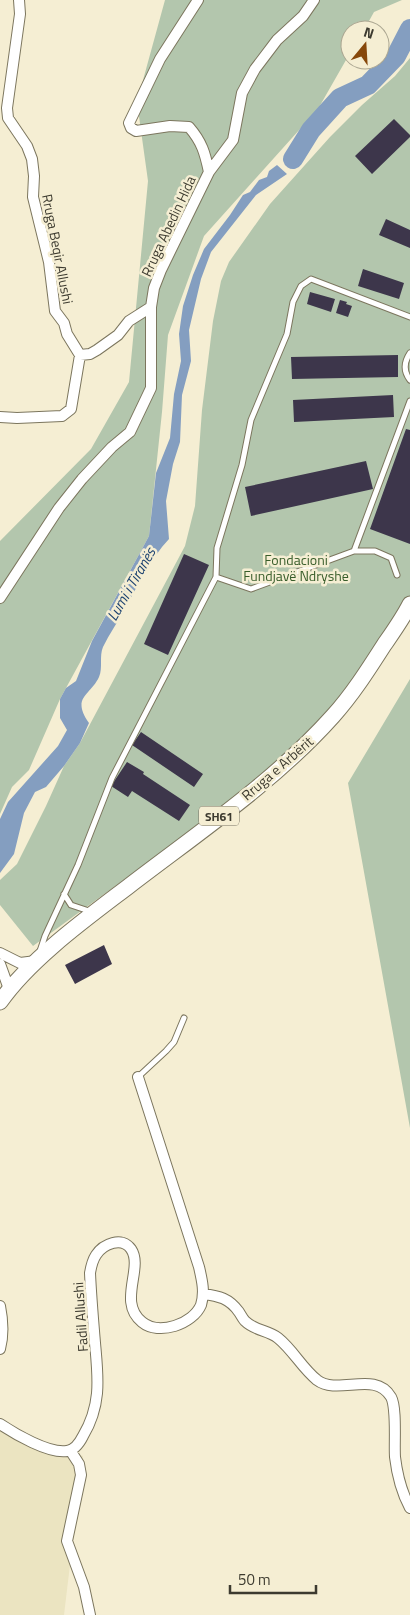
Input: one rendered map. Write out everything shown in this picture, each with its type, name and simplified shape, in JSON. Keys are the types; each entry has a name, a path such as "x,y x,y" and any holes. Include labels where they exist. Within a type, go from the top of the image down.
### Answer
{"main road":[{"name":"Rruga e Arbërit","path":"0,1002 9,989 37,961 95,912 262,783 308,742 334,716 355,688 410,604"}],"street":[{"name":"Rruga Beqir Allushi","path":"19,0 20,14 8,90 8,118 27,146 32,159 34,176 33,197 49,262 55,312 64,323 67,334 80,355"},
{"path":"198,0 160,60 129,124 130,128 136,131 170,126 189,127 205,151 209,172"},
{"name":"Rruga Abedin Hida","path":"0,598 59,508 82,479 112,447 130,432 151,388 151,308 154,288 161,270 209,172 233,140 242,93 255,68 277,40 303,16 314,0"},
{"path":"0,417 62,416 71,409 80,355 90,354 97,350 118,335 129,321 151,308"},
{"path":"0,953 20,963 37,961"},
{"path":"0,964 9,989"},
{"path":"138,1077 191,1240 202,1281 203,1294 218,1295 230,1301 245,1321 257,1329 270,1332 280,1339 307,1373 322,1384 337,1387 351,1384 375,1385 391,1397 394,1408 396,1458 402,1489 410,1508"},
{"name":"Fadil Allushi","path":"70,1450 77,1445 85,1434 96,1402 98,1373 90,1292 90,1273 92,1264 100,1249 118,1242 130,1247 134,1254 135,1262 130,1297 137,1317 142,1323 150,1327 167,1328 178,1325 190,1318 198,1311 203,1294"},
{"path":"0,1306 3,1320 3,1338 0,1349"},
{"path":"0,1424 49,1449 66,1452 70,1450 79,1464 81,1475 67,1541 84,1587 90,1615"}],"lane":[{"path":"37,961 45,936 91,834 112,778 216,577 217,548 242,465 251,420 287,334 294,302 301,286 311,278 410,317"},
{"path":"410,353 404,365 410,380"},
{"path":"354,551 410,401"},
{"path":"216,577 251,588 354,551 375,551 391,558 397,575"},
{"path":"64,894 71,905 95,912"},
{"path":"138,1077 174,1042 184,1018"}],"shaded area":[{"path":"0,1430 83,1456 64,1615 0,1615"}],"green space":[{"path":"165,0 402,0 374,12 370,20 340,20 340,70 318,109 204,236 168,335 149,536 60,699 29,770 12,787 0,814 0,541 91,449 129,382 148,181 137,102"},
{"name":"Fondacioni Fundjavë Ndryshe","path":"410,58 410,598 344,697 268,771 199,825 33,946 0,905 0,880 17,864 64,766 80,743 185,546 195,506 202,410 213,321 221,281 229,262 270,204 330,137 395,76"},
{"path":"410,679 410,1128 348,783"}],"water":[{"path":"277,165 287,174 256,195 211,252 201,279 189,330 191,361 182,395 180,442 173,464 166,501 169,539 150,564 103,647 99,677 82,702 84,714 89,723 80,743 46,787 35,792 24,813 14,854 0,873 0,819 8,802 58,746 67,730 60,718 60,699 66,688 76,681 92,641 149,536 156,473 170,438 174,394 181,361 179,334 183,306 193,275 204,249 243,195 250,192 259,180 267,177 269,171"}],"building":[{"path":"394,119 410,137 372,174 355,156"},
{"path":"386,219 410,230 410,248 379,235"},
{"path":"363,269 404,283 399,299 358,286"},
{"path":"310,292 335,299 331,312 307,304"},
{"path":"340,300 352,306 348,317 336,313"},
{"path":"398,355 398,377 292,379 291,357"},
{"path":"393,395 394,417 294,422 293,400"},
{"path":"406,429 410,430 410,544 370,529"},
{"path":"366,461 373,489 251,516 245,487"},
{"path":"184,554 209,565 168,655 144,644"},
{"path":"141,732 203,774 194,787 132,745"},
{"path":"127,762 190,805 179,821 132,791 128,797 111,786"},
{"path":"104,945 112,964 75,984 65,965"}],"waterway":[{"name":"Lumi i Tiranës","path":"293,159 311,130 340,98 368,85 396,56 410,29"}]}
